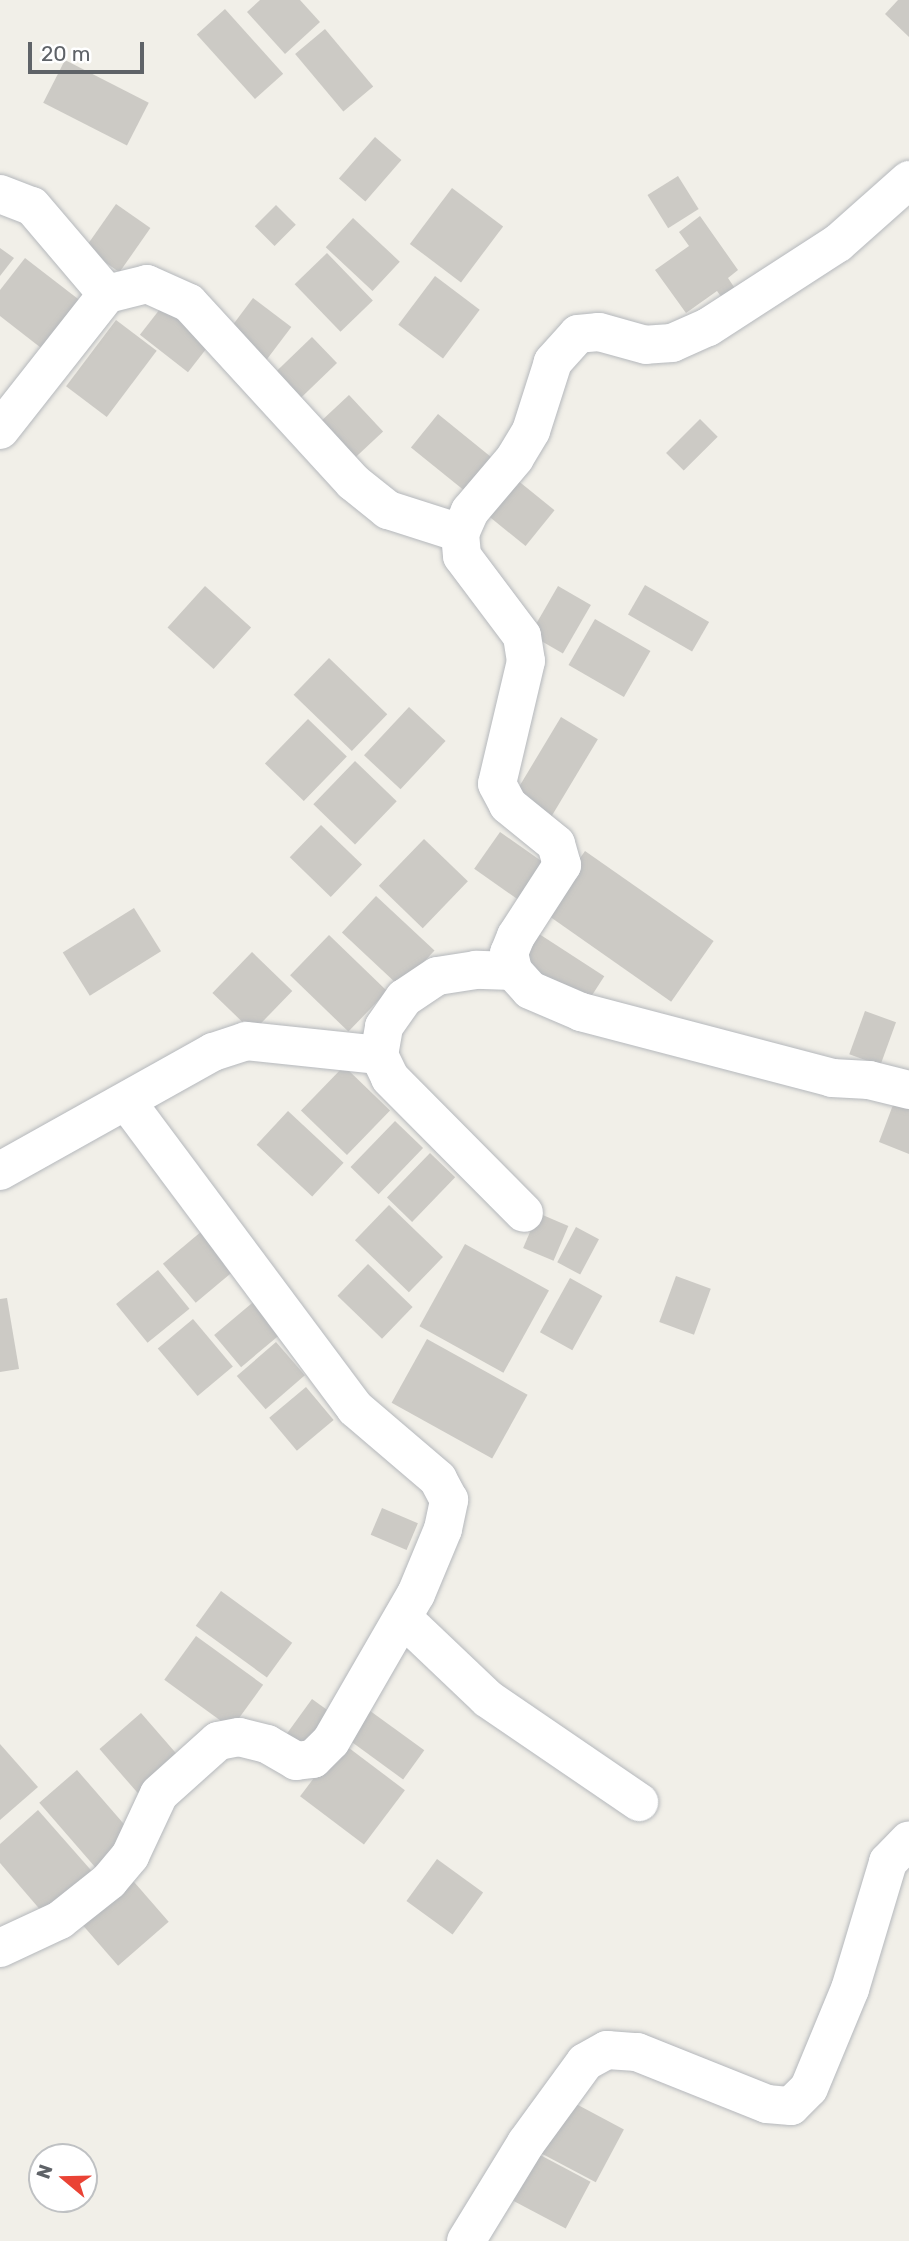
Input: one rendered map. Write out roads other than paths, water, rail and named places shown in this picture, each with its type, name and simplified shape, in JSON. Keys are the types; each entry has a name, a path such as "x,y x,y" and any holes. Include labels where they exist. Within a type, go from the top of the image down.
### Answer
{"street":[{"path":"909,180 838,243 708,327 672,343 646,345 598,332 578,334 553,362 531,431 515,458 470,511 460,533 462,556 522,636 526,661 497,784 508,805 556,844 562,866 516,936 509,954 513,971 530,990 581,1012 692,1038 832,1079 869,1080 909,1090"},
{"path":"0,194 32,206 107,293"},
{"path":"0,430 107,293 147,284 188,303 353,482 388,510 460,533"},
{"path":"513,971 477,970 437,976 404,998 384,1027 379,1055 390,1078 524,1213"},
{"path":"0,1171 128,1103 213,1052 246,1041 379,1055"},
{"path":"0,1948 60,1920 109,1881 130,1856 159,1794 218,1741 239,1737 267,1744 296,1761 313,1759 331,1741 403,1618 443,1529 449,1500 438,1479 355,1408 128,1103"},
{"path":"403,1618 488,1699 639,1802"},
{"path":"466,2241 526,2143 585,2062 607,2050 636,2052 767,2104 791,2106 809,2088 845,2001 888,1862 909,1840"}]}
